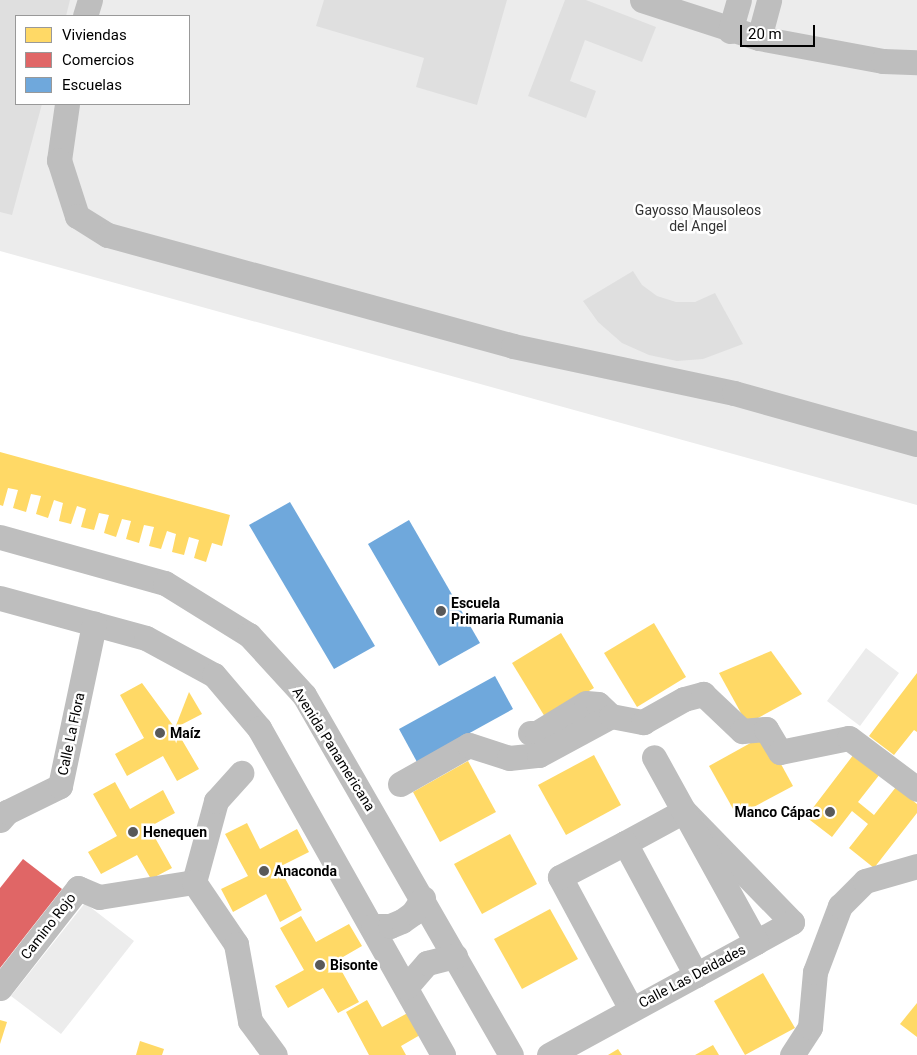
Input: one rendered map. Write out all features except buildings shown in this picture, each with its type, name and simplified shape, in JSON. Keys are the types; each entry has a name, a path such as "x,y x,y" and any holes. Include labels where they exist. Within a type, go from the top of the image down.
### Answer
{"street":[{"path":"85,15 90,0"},
{"path":"642,0 730,31 759,38 883,61 917,62"},
{"path":"730,31 739,0"},
{"path":"759,38 769,0"},
{"path":"67,105 59,160 77,216 108,235 514,346 734,393 917,444"},
{"name":"Avenida Panamericana","path":"0,537 165,584 250,634 304,695 423,898 511,1055"},
{"path":"0,598 146,638 214,675 259,728 373,926 443,1055"},
{"name":"Calle La Flora","path":"2,813 60,786 94,624"},
{"path":"530,733 537,734 586,703 598,704 611,716 643,722 684,699 703,694 742,731 766,729 780,752 849,738 917,789"},
{"path":"400,784 469,745 509,758 539,755 611,716"},
{"name":"Calle Las Deidades","path":"549,1055 756,942 654,757"},
{"path":"241,773 216,801 194,882 236,944 250,1021 275,1055"},
{"path":"631,1009 560,877 684,811 792,922 756,942"},
{"path":"625,843 696,975"},
{"path":"792,1055 810,1027 815,972 840,906 865,881 917,866"},
{"name":"Camino Rojo","path":"0,988 78,888 99,897 194,882"},
{"path":"373,926 390,926 402,921 413,913 423,898"},
{"path":"406,987 427,963 455,956"}],"green space":[{"name":"Gayosso Mausoleos del Angel","path":"0,0 917,0 917,505 0,251"},
{"path":"866,648 899,673 860,726 827,701"},
{"path":"85,903 134,941 61,1034 11,996"}],"place":[{"name":"Escuela Primaria Rumania","path":"441,611"},
{"name":"Maíz","path":"160,733"},
{"name":"Manco Cápac","path":"830,812"},
{"name":"Henequen","path":"133,832"},
{"name":"Anaconda","path":"264,871"},
{"name":"Bisonte","path":"320,965"}]}
